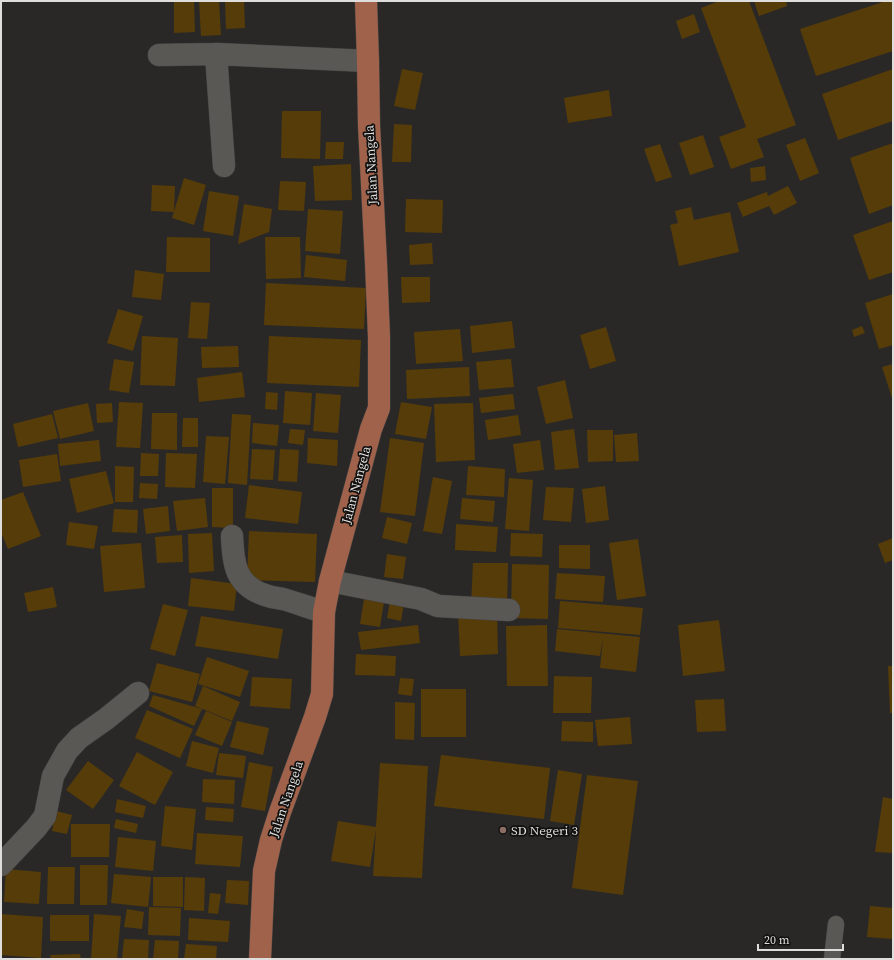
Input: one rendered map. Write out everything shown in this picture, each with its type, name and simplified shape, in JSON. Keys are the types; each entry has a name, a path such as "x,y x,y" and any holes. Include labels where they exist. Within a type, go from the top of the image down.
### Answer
{"main road":[{"name":"Jalan Nangela","path":"260,959 264,871 271,840 280,812 322,694 324,612 330,581 371,429 379,408 379,337 369,125 366,1"}],"street":[{"path":"159,56 216,54 368,61"},
{"path":"216,54 224,166"},
{"path":"232,536 235,566 244,583 253,591 324,612"},
{"path":"330,581 420,599 438,606 508,610"},
{"path":"1,865 36,828 45,816 53,776 67,751 79,738 106,719 138,693"}],"lane":[{"path":"832,959 836,924"}],"building":[{"path":"194,1 195,32 174,33 174,2"},
{"path":"199,1 219,1 221,35 201,36"},
{"path":"225,1 244,1 245,28 226,29"},
{"path":"719,1 749,1 796,125 757,139 764,157 731,169 719,137 746,127 701,8"},
{"path":"754,1 786,1 787,6 759,16"},
{"path":"886,1 893,1 893,51 816,76 800,29"},
{"path":"694,14 700,32 682,39 676,21"},
{"path":"402,69 423,73 415,110 394,106"},
{"path":"893,69 893,121 838,140 822,94"},
{"path":"609,90 612,116 568,123 564,98"},
{"path":"282,111 321,111 320,159 281,158"},
{"path":"394,124 412,125 411,162 392,162"},
{"path":"703,135 714,167 690,175 679,143"},
{"path":"805,138 819,173 800,181 786,145"},
{"path":"326,142 344,142 343,159 325,159"},
{"path":"893,143 893,205 869,214 850,158"},
{"path":"660,144 672,177 656,182 644,149"},
{"path":"351,164 352,200 315,201 313,166"},
{"path":"765,166 766,180 751,182 750,168"},
{"path":"184,178 206,185 194,225 172,218"},
{"path":"280,181 306,182 304,211 278,210"},
{"path":"152,185 175,186 174,212 151,211"},
{"path":"788,186 797,203 774,215 769,206 743,217 737,203 767,192 768,196"},
{"path":"209,191 239,196 233,236 203,231"},
{"path":"406,199 443,200 442,233 405,232"},
{"path":"244,204 272,209 269,232 238,244"},
{"path":"691,207 694,220 730,212 739,252 679,266 670,225 678,223 675,211"},
{"path":"308,209 343,211 340,254 305,251"},
{"path":"893,221 893,272 869,280 853,235"},
{"path":"167,237 210,238 210,272 166,272"},
{"path":"265,237 300,237 301,278 266,279"},
{"path":"432,243 433,264 410,265 409,245"},
{"path":"306,255 347,260 345,281 304,277"},
{"path":"135,270 164,274 161,300 132,297"},
{"path":"401,277 430,277 430,302 402,303"},
{"path":"266,283 366,288 364,329 264,325"},
{"path":"893,294 893,345 879,349 865,303"},
{"path":"191,302 210,303 207,339 188,338"},
{"path":"118,309 143,316 133,351 107,343"},
{"path":"512,321 515,348 472,353 470,326"},
{"path":"862,326 865,333 854,337 852,330"},
{"path":"606,327 616,361 590,369 580,335"},
{"path":"460,329 463,361 416,364 414,332"},
{"path":"142,336 178,338 175,386 140,385"},
{"path":"269,336 361,340 359,387 267,383"},
{"path":"238,346 239,367 202,368 201,347"},
{"path":"114,359 134,362 129,393 109,390"},
{"path":"511,359 514,387 479,390 476,362"},
{"path":"893,364 893,401 882,367"},
{"path":"469,367 470,396 407,399 406,370"},
{"path":"242,372 245,397 199,402 197,378"},
{"path":"565,380 573,418 546,424 537,387"},
{"path":"285,391 312,393 310,425 283,423"},
{"path":"266,392 278,393 277,410 265,409"},
{"path":"316,393 341,395 338,433 313,431"},
{"path":"513,394 515,409 481,413 479,398"},
{"path":"119,402 143,403 140,448 116,447"},
{"path":"401,402 432,407 426,439 395,434"},
{"path":"88,403 94,431 60,439 53,411"},
{"path":"112,403 113,422 97,423 96,404"},
{"path":"473,403 475,460 436,462 434,404"},
{"path":"152,413 177,413 177,450 151,449"},
{"path":"52,414 58,438 18,447 13,424"},
{"path":"232,414 251,415 247,485 228,483"},
{"path":"518,415 521,435 488,440 485,420"},
{"path":"183,418 198,418 198,447 182,447"},
{"path":"253,423 279,425 277,446 252,443"},
{"path":"290,429 305,430 303,445 288,443"},
{"path":"574,429 579,468 555,470 551,432"},
{"path":"587,430 613,430 613,461 588,462"},
{"path":"637,433 639,461 616,462 614,435"},
{"path":"206,436 229,437 225,484 203,482"},
{"path":"308,438 338,440 337,466 307,463"},
{"path":"390,438 424,443 415,516 380,512"},
{"path":"99,440 101,461 60,466 58,444"},
{"path":"540,440 544,470 517,473 513,444"},
{"path":"252,449 275,450 273,480 250,479"},
{"path":"280,449 299,450 297,482 278,481"},
{"path":"141,453 159,454 158,476 140,476"},
{"path":"166,453 197,454 195,488 165,487"},
{"path":"57,454 61,481 23,487 19,460"},
{"path":"115,466 134,467 133,502 115,502"},
{"path":"468,466 505,469 504,497 466,495"},
{"path":"106,471 114,503 77,513 69,479"},
{"path":"433,477 452,481 442,534 423,531"},
{"path":"509,478 533,480 529,531 505,529"},
{"path":"140,483 158,484 157,499 139,498"},
{"path":"249,485 302,492 298,524 245,518"},
{"path":"605,486 609,520 586,523 582,489"},
{"path":"546,487 574,488 571,522 543,520"},
{"path":"212,488 233,488 233,528 212,527"},
{"path":"23,492 41,536 8,549 1,532 1,500"},
{"path":"205,498 208,527 177,531 173,501"},
{"path":"462,498 495,501 493,522 460,519"},
{"path":"168,506 170,531 146,534 143,509"},
{"path":"114,509 138,510 137,533 112,532"},
{"path":"387,517 412,523 407,544 382,538"},
{"path":"69,522 98,526 94,549 66,545"},
{"path":"456,524 498,527 496,552 455,550"},
{"path":"249,531 317,534 315,582 247,580"},
{"path":"212,533 214,571 189,573 188,534"},
{"path":"511,533 543,534 542,557 510,556"},
{"path":"182,535 183,562 157,563 155,537"},
{"path":"893,538 893,560 885,563 878,544"},
{"path":"638,539 646,596 617,600 609,543"},
{"path":"141,543 145,588 104,592 100,546"},
{"path":"559,545 590,545 590,569 559,568"},
{"path":"387,554 406,557 403,579 384,577"},
{"path":"473,563 508,563 507,607 471,606"},
{"path":"512,564 549,565 548,619 511,618"},
{"path":"557,573 605,576 603,602 555,599"},
{"path":"191,578 237,584 234,611 188,606"},
{"path":"53,587 57,607 28,612 24,593"},
{"path":"364,599 384,602 380,627 360,624"},
{"path":"390,601 404,603 401,621 387,618"},
{"path":"560,601 643,608 640,635 558,628"},
{"path":"163,604 188,610 175,656 150,649"},
{"path":"497,611 498,654 460,656 458,613"},
{"path":"201,616 283,629 278,659 195,646"},
{"path":"719,620 725,671 683,676 678,625"},
{"path":"418,625 420,643 361,650 358,632"},
{"path":"547,625 548,686 507,686 506,626"},
{"path":"557,629 640,637 636,672 600,668 603,638 600,656 555,651"},
{"path":"356,654 396,656 395,676 355,675"},
{"path":"207,657 249,671 240,697 198,684"},
{"path":"157,663 200,674 192,702 149,691"},
{"path":"888,666 893,666 893,713 890,713"},
{"path":"554,676 592,677 591,713 553,713"},
{"path":"252,677 292,679 290,709 250,706"},
{"path":"400,678 414,679 412,696 398,694"},
{"path":"203,686 240,702 232,721 195,706"},
{"path":"421,689 466,689 466,737 421,737"},
{"path":"153,695 202,709 194,726 149,706"},
{"path":"724,699 726,731 697,732 695,700"},
{"path":"395,702 415,703 414,740 395,739"},
{"path":"147,710 193,729 180,758 135,738"},
{"path":"206,711 232,722 222,746 195,735"},
{"path":"630,717 632,744 598,746 595,720"},
{"path":"237,721 269,728 263,755 230,747"},
{"path":"562,721 593,722 593,742 561,741"},
{"path":"192,741 219,748 213,773 186,766"},
{"path":"137,752 173,772 155,805 119,786"},
{"path":"219,753 246,756 243,778 216,775"},
{"path":"441,755 550,768 544,819 434,806"},
{"path":"88,761 114,780 93,809 66,790"},
{"path":"249,762 273,767 265,811 241,807"},
{"path":"380,763 428,766 422,878 373,876 376,829 370,867 331,861 338,821 376,827"},
{"path":"558,770 582,774 574,825 550,821"},
{"path":"587,775 638,781 623,895 572,888"},
{"path":"203,779 235,780 234,804 202,802"},
{"path":"883,797 893,799 893,853 875,852"},
{"path":"117,799 146,806 143,818 115,812"},
{"path":"165,806 196,809 192,850 161,846"},
{"path":"206,807 234,809 233,822 205,820"},
{"path":"56,811 72,815 67,834 52,831"},
{"path":"116,819 138,824 136,833 114,828"},
{"path":"71,824 110,824 109,857 71,857"},
{"path":"197,833 243,836 240,867 195,864"},
{"path":"118,837 156,841 153,871 115,867"},
{"path":"80,865 108,865 107,905 80,905"},
{"path":"48,867 75,867 74,904 47,904"},
{"path":"6,869 41,872 39,904 4,902"},
{"path":"114,874 151,877 148,907 111,903"},
{"path":"153,877 183,877 183,907 153,906"},
{"path":"185,877 205,878 204,911 184,910"},
{"path":"227,880 249,881 248,905 225,903"},
{"path":"210,893 221,894 218,914 208,913"},
{"path":"870,906 893,908 893,939 867,937"},
{"path":"149,907 181,908 180,936 148,935"},
{"path":"127,909 144,912 142,929 124,927"},
{"path":"1,914 43,917 41,958 1,955"},
{"path":"94,914 121,916 117,959 91,959"},
{"path":"50,915 89,915 89,941 50,941"},
{"path":"189,918 230,921 228,942 188,940"},
{"path":"124,939 149,940 148,959 122,959"},
{"path":"155,940 179,941 178,959 153,959"},
{"path":"186,944 217,946 216,959 184,959"},
{"path":"80,954 81,959 51,959 50,955"}],"place":[{"name":"SD Negeri 3","path":"503,830"}]}
